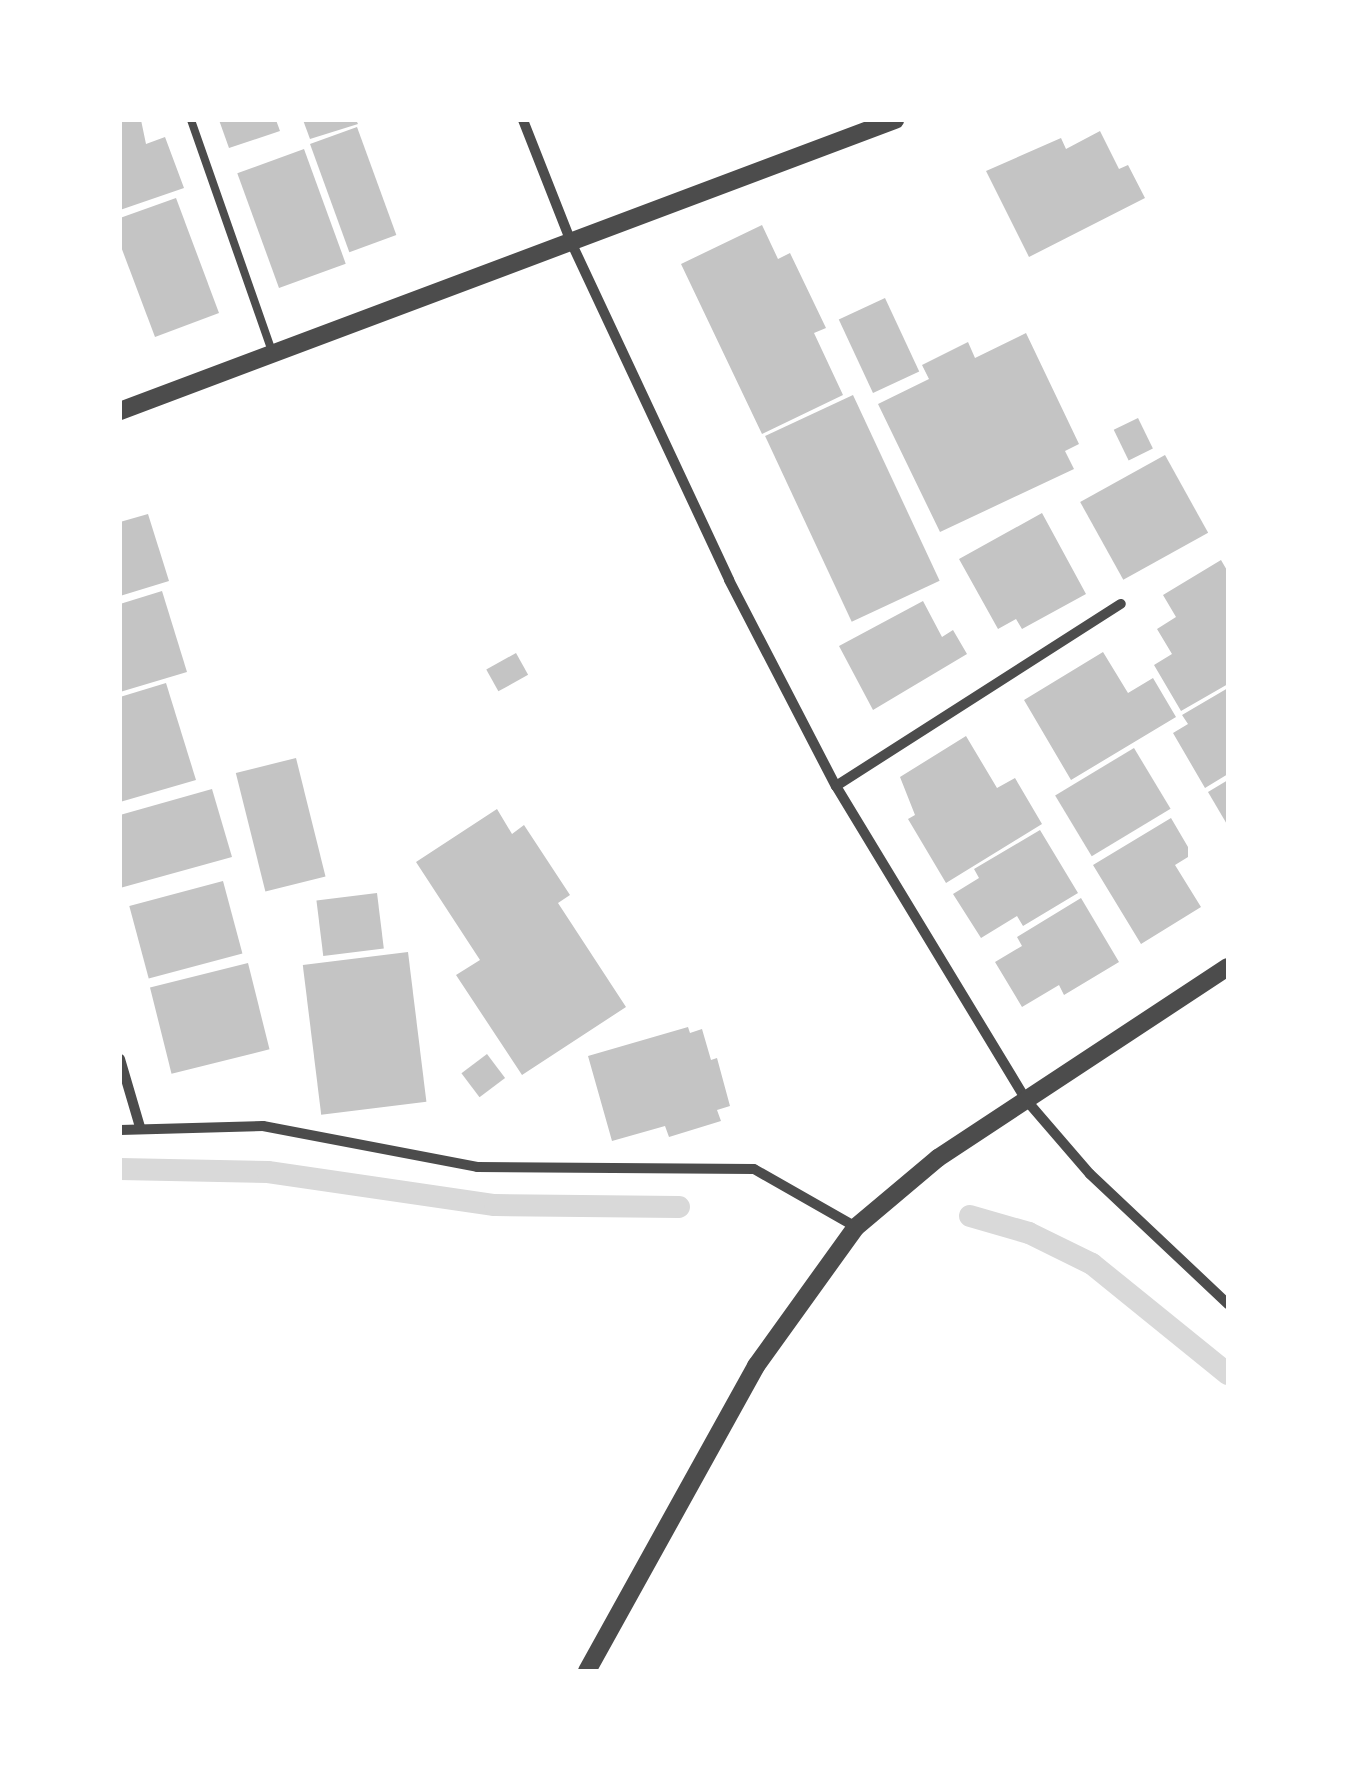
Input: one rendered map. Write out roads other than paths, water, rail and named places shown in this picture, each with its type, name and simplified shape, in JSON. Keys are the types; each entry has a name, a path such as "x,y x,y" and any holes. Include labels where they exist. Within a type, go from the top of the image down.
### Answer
{"street":[{"path":"524,120 571,242 728,580 836,786 1027,1101 1090,1174 1228,1304"},
{"path":"120,412 895,120"},
{"path":"836,786 1122,604"},
{"path":"587,1671 756,1366 856,1227 938,1158 1228,967"},
{"path":"120,1059 140,1127"},
{"path":"120,1130 264,1126 477,1166 754,1169 856,1227"}],"lane":[{"path":"191,120 274,354"}],"waterway":[{"path":"120,1169 268,1172 495,1205 679,1207"},
{"path":"970,1216 1029,1233 1092,1264 1228,1374"}]}
